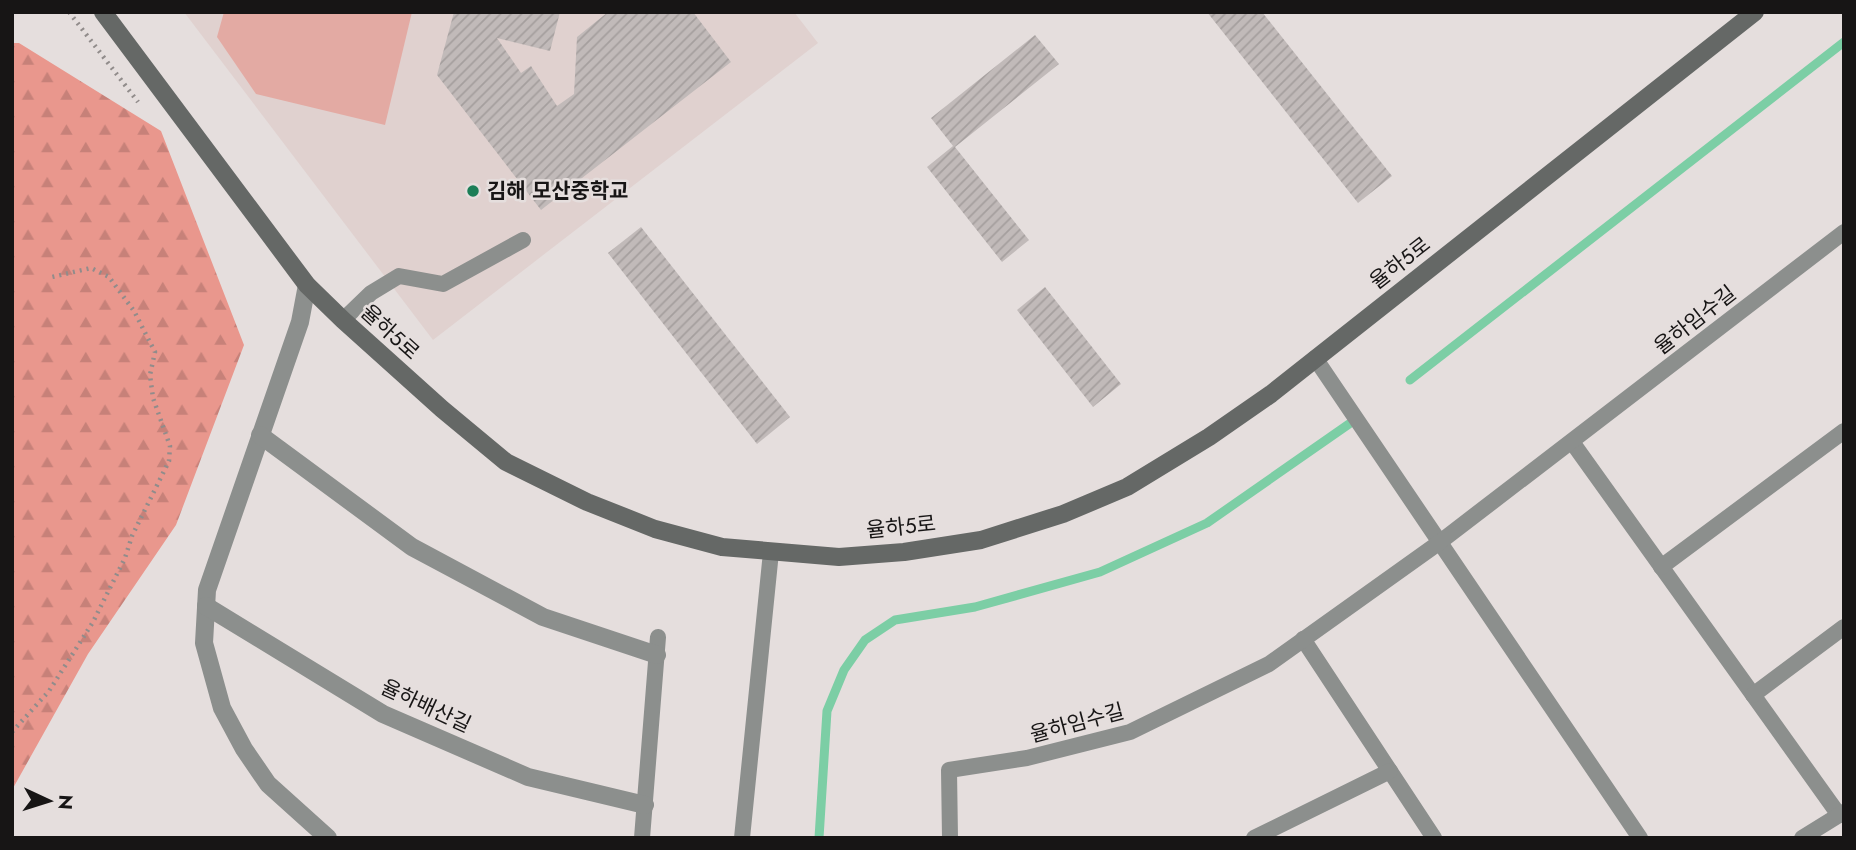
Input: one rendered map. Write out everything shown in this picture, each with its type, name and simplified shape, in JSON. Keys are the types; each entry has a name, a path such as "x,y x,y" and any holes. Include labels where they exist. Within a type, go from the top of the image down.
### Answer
{"street":[{"name":"율하5로","path":"103,12 307,285 442,409 506,462 587,502 655,529 722,547 839,557 904,552 981,540 1063,514 1139,480 1261,401 1755,12"},
{"path":"307,285 300,322 207,590 204,643 222,708 244,749 268,784 328,838"},
{"path":"260,436 412,547 543,617 658,646"},
{"name":"율하배산길","path":"206,606 383,714 528,777 645,805"}],"lane":[{"name":"율하임수길","path":"950,838 949,770 1027,758 1130,732 1269,664 1440,542 1844,232"},
{"path":"343,320 371,293 399,276 443,284 523,240"},
{"path":"1315,358 1640,838"},
{"path":"1661,567 1844,431"},
{"path":"1572,442 1752,695 1841,814 1802,838"},
{"path":"742,838 771,552"},
{"path":"1752,695 1844,627"},
{"path":"1303,639 1434,838"},
{"path":"642,838 658,646"},
{"path":"1254,838 1390,771"}],"path":[{"path":"69,12 146,111"},
{"path":"12,732 49,691 93,622 169,461 170,446 153,398 150,375 155,352 134,311 109,276 91,268 52,277"}],"shaded area":[{"name":"김해 모산중학교","path":"184,12 794,12 818,43 433,340"},
{"path":"224,12 412,12 385,125 256,94 217,37"}],"green space":[{"path":"12,43 19,43 161,131 244,345 176,525 88,654 12,790"}],"building":[{"path":"454,12 560,12 550,51 497,38 521,73 531,66 557,106 574,94 577,37 608,12 693,12 731,62 541,210 437,75"},
{"path":"1207,12 1262,12 1392,176 1358,203"},
{"path":"1035,35 1059,64 955,147 1029,240 1002,262 927,167 953,146 931,118"},
{"path":"641,227 790,417 757,444 608,253"},
{"path":"1045,287 1121,384 1093,407 1017,310"}],"waterway":[{"path":"1410,380 1844,42"},
{"path":"819,838 827,711 844,670 865,640 895,620 975,607 1100,572 1207,523 1349,424"}],"place":[{"name":"김해 모산중학교","path":"473,191"}]}
